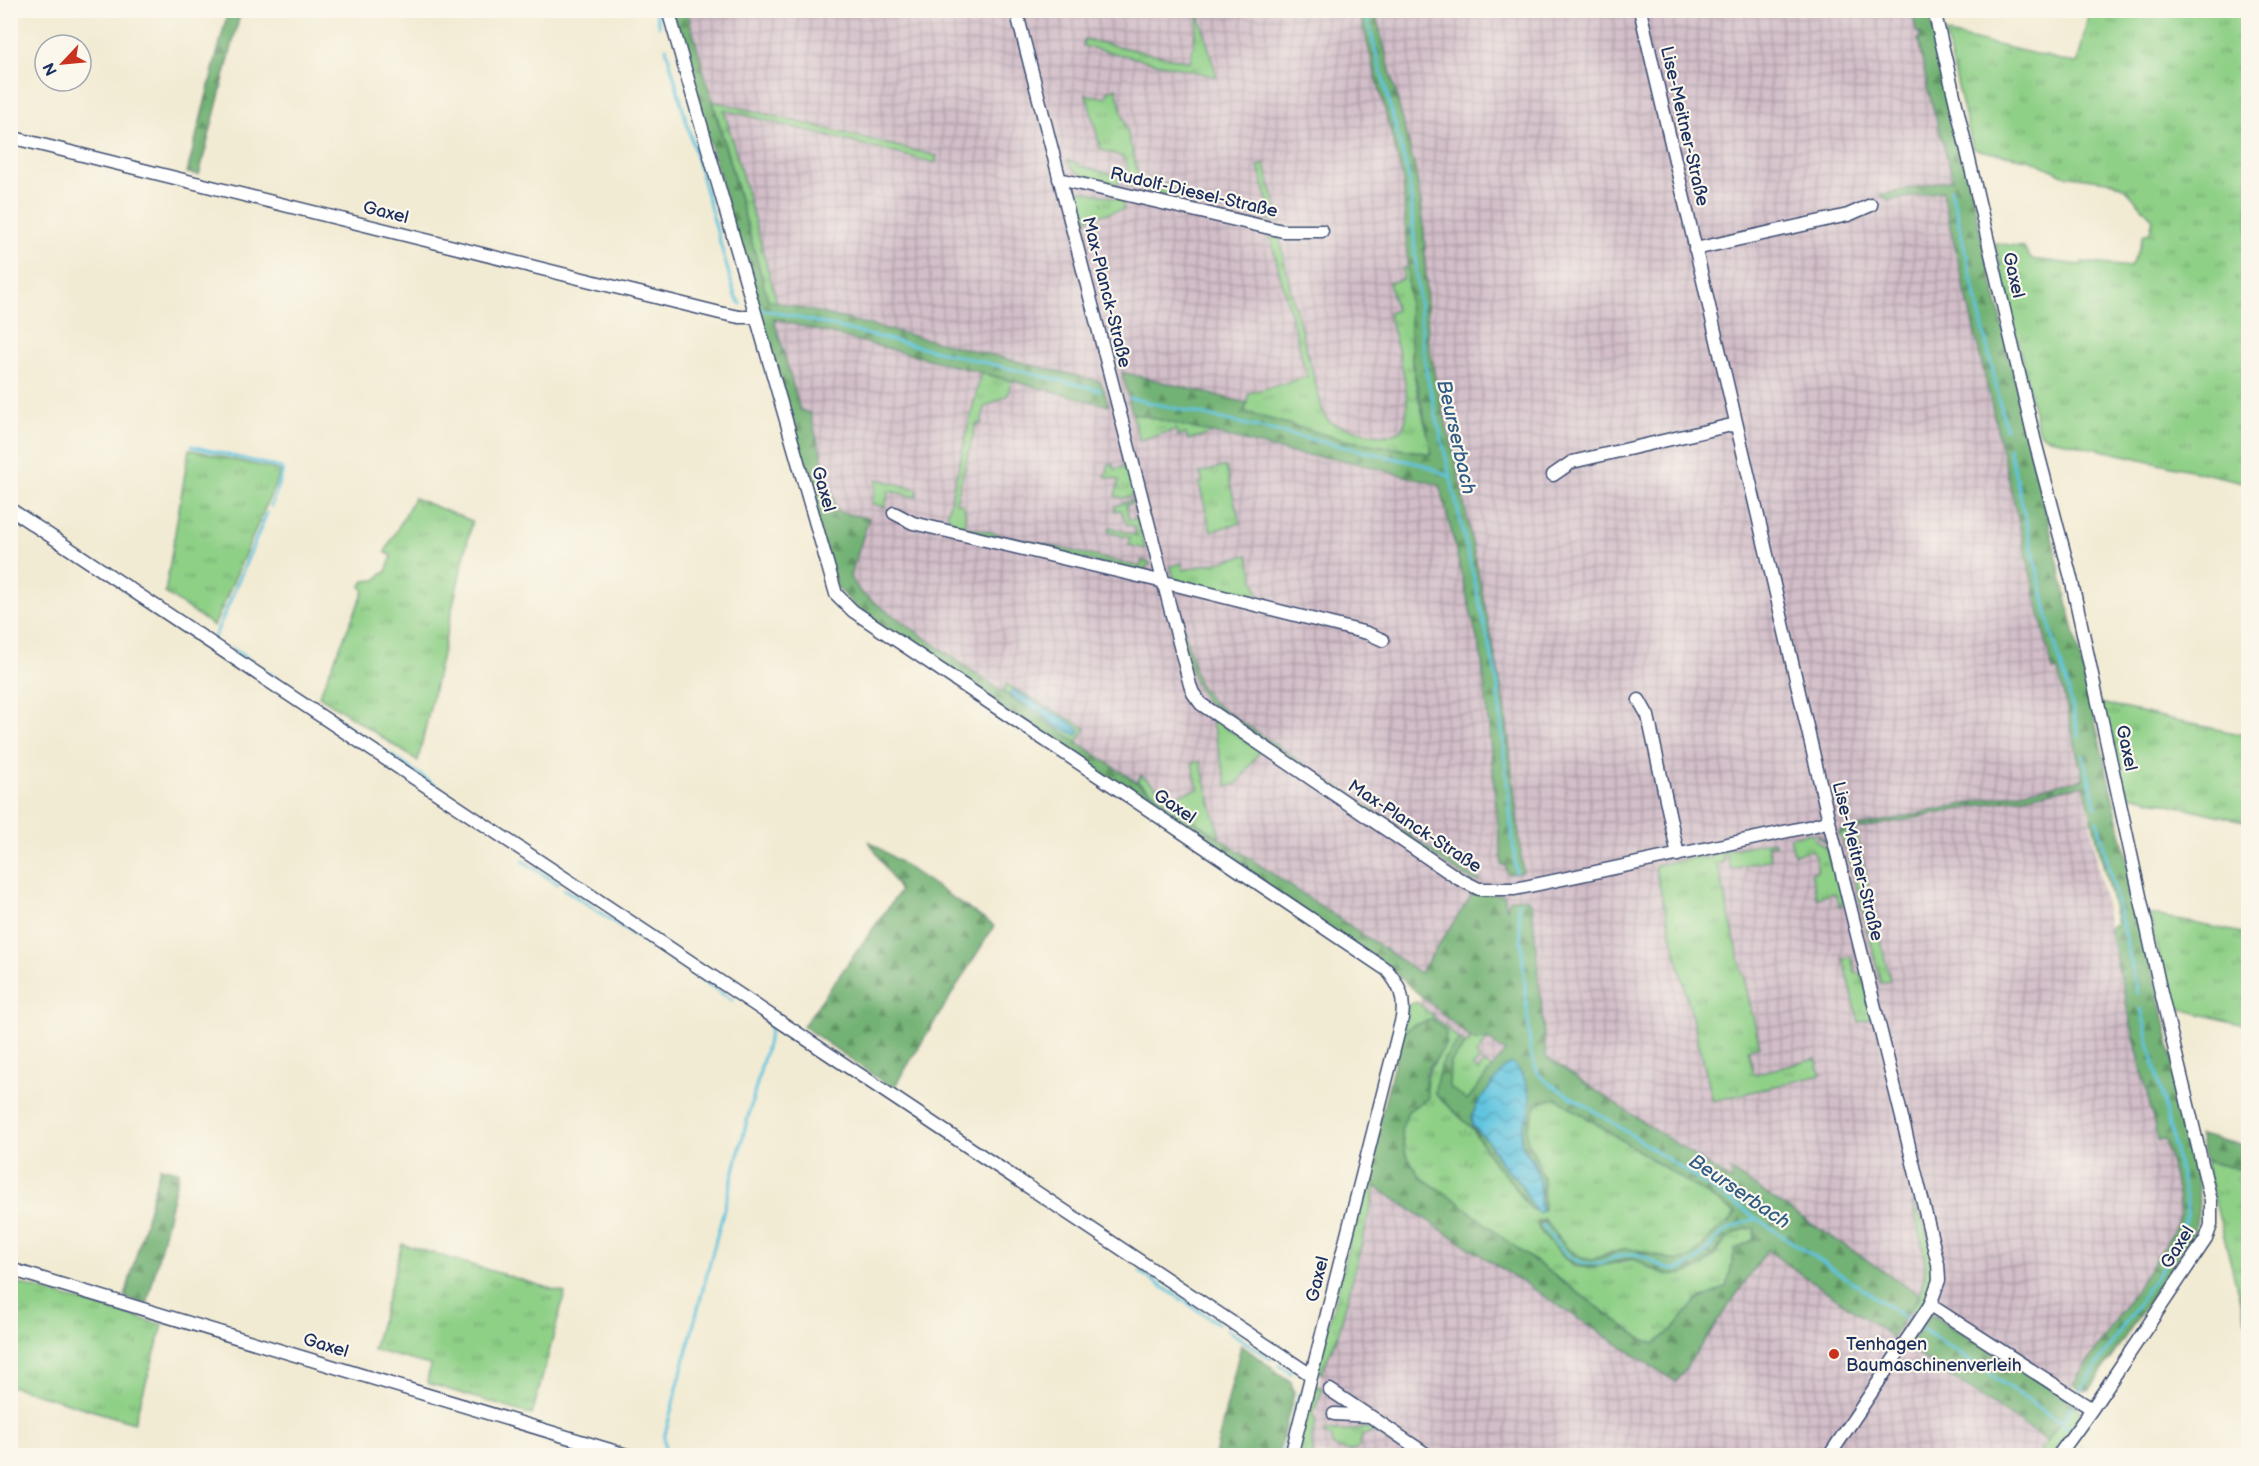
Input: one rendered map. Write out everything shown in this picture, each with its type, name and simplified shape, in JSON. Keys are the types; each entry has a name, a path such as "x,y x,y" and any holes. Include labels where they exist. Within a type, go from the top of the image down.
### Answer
{"street":[{"name":"Gaxel","path":"668,10 836,594 844,604 1387,970 1402,993 1404,1004 1402,1018 1291,1455"},
{"name":"Max-Planck-Straße","path":"1016,10 1192,693 1201,704 1470,886 1489,890 1515,889 1829,821"},
{"name":"Lise-Meitner-Straße","path":"1640,10 1829,821 1935,1249 1939,1280 1930,1305 1829,1455"},
{"name":"Gaxel","path":"1934,10 2035,442 2072,578 2160,988 2211,1201 2211,1225 2206,1239 2092,1409 2058,1455"},
{"name":"Gaxel","path":"10,137 730,316 755,317"},
{"name":"Rudolf-Diesel-Straße","path":"1059,179 1283,231 1322,231"},
{"path":"1695,249 1848,215 1871,205"},
{"path":"1552,475 1572,462 1736,424"},
{"path":"10,509 1311,1375"},
{"path":"894,513 913,523 1164,582 1367,633 1383,640"},
{"path":"1639,700 1648,716 1678,855"},
{"name":"Gaxel","path":"10,1269 630,1455"},
{"path":"1930,1305 2092,1409"},
{"path":"1330,1390 1429,1455"},
{"path":"1334,1414 1370,1416"}],"shaded area":[{"path":"687,11 1916,11 1953,179 1940,182 2053,670 2057,670 2083,780 2109,928 2158,1141 2165,1139 2180,1214 2173,1233 2070,1389 2047,1441 2037,1455 1307,1455 1313,1433 1321,1374 1339,1332 1376,1188 1369,1174 1421,1015 1420,973 1004,693 861,593 850,578 837,512 810,413 800,410"}],"green space":[{"path":"228,11 241,11 199,175 187,173"},
{"path":"676,11 687,11 768,300 1101,382 1109,406 774,319 800,410 810,413 837,512 869,518 850,577 861,593 1004,693 1420,973 1472,895 1475,893 1504,895 1507,909 1510,899 1526,898 1532,904 1546,1057 1732,1181 1731,1171 1920,1295 1892,1337 1767,1250 1676,1382 1376,1187 1366,1175 1402,1033 1414,1025 1433,1019 1446,1032 1445,1045 1426,1074 1428,1098 1408,1111 1401,1130 1405,1153 1420,1177 1457,1201 1504,1239 1642,1339 1655,1344 1675,1327 1696,1301 1727,1287 1735,1249 1753,1240 1755,1228 1734,1234 1707,1261 1684,1274 1662,1273 1634,1259 1594,1267 1580,1266 1568,1260 1544,1236 1537,1223 1544,1219 1567,1248 1580,1258 1592,1260 1627,1248 1677,1261 1692,1257 1736,1213 1556,1098 1537,1103 1527,1129 1527,1139 1543,1178 1544,1209 1541,1211 1538,1174 1521,1141 1521,1132 1528,1111 1528,1088 1518,1069 1512,1064 1505,1068 1478,1103 1472,1116 1473,1126 1488,1141 1502,1164 1520,1182 1537,1212 1530,1208 1514,1185 1494,1163 1472,1128 1435,1094 1442,1064 1449,1051 1460,1040 1466,1044 1450,1063 1449,1087 1467,1100 1505,1052 1488,1039 1471,1038 1391,970 860,612 836,586 673,14"},
{"path":"1359,11 1375,11 1416,173 1424,225 1428,339 1436,383 1455,458 1505,705 1523,872 1508,874 1505,865 1502,865 1482,659 1440,485 1340,459 1296,454 1132,413 1122,372 1247,403 1245,412 1344,440 1432,454 1412,362 1403,179"},
{"path":"1912,11 1929,11 2160,999 2197,1179 2198,1209 2190,1239 2089,1391 2081,1390 2073,1384 2173,1233 2180,1214 2178,1195 2165,1140 2158,1141 2109,928 2117,923 2084,785 1839,833 1841,830 2083,779 2058,670 2053,671 1942,191 1888,201 1881,195 1953,179 1928,90 1918,39 1920,33 1917,33"},
{"path":"2089,11 2248,11 2248,483 2056,440 2044,436 2038,430 1995,243 2023,247 2031,259 2081,265 2082,262 2130,267 2143,235 2150,232 2153,219 2127,190 2114,182 2063,175 2032,160 1973,149 1945,33 2075,63 2078,62"},
{"path":"1199,15 1217,77 1083,46 1084,39 1190,62"},
{"path":"1116,88 1140,181 1152,179 1156,187 1168,184 1170,192 1176,191 1175,197 1127,186 1128,170 1125,160 1101,150 1086,94 1106,98 1108,91"},
{"path":"713,101 937,156 935,163 724,110 777,302 768,300"},
{"path":"1067,160 1077,165 1119,176 1119,184 1082,175"},
{"path":"1265,164 1280,222 1204,204 1204,202 1254,214 1270,210 1258,166"},
{"path":"1074,191 1084,191 1122,200 1124,209 1082,220"},
{"path":"1270,236 1280,238 1290,288 1324,415 1331,423 1367,433 1386,436 1403,429 1407,402 1406,387 1388,313 1396,310 1389,283 1403,279 1403,268 1409,269 1412,363 1433,454 1344,440 1244,412 1249,393 1307,377"},
{"path":"981,373 1011,381 1008,395 985,407 981,424 976,424 956,502 963,504 964,507 964,526 1002,535 997,539 957,529 947,514"},
{"path":"1132,413 1214,433 1188,440 1186,434 1178,436 1176,430 1139,440"},
{"path":"189,449 281,471 214,626 165,593"},
{"path":"1124,463 1127,464 1134,491 1132,496 1123,498 1115,496 1119,480 1105,477 1109,464 1113,464 1114,469 1125,467"},
{"path":"1226,467 1240,523 1211,531 1199,483 1203,482 1200,473"},
{"path":"877,479 918,489 916,497 889,491 885,507 872,504"},
{"path":"414,498 472,521 418,761 319,696 364,591 361,586 364,581 376,580 382,573 385,574 392,556 385,552"},
{"path":"1132,500 1133,503 1126,505 1129,520 1137,518 1145,549 1128,545 1130,538 1108,532 1110,527 1137,536 1134,526 1127,525 1121,510 1115,511 1115,506"},
{"path":"1012,537 1140,567 1142,560 1151,564 1140,572 1015,543"},
{"path":"1248,555 1259,597 1254,599 1174,579 1171,566 1182,563 1184,570"},
{"path":"1177,603 1198,683 1212,702 1467,874 1480,880 1477,882 1464,876 1206,701 1194,680 1176,610"},
{"path":"1006,684 1086,728 1077,742 1004,693"},
{"path":"2100,703 2248,736 2248,822 2121,793"},
{"path":"1211,718 1260,751 1237,784 1227,786"},
{"path":"1200,761 1220,838 1137,781 1141,775 1170,797 1198,789 1192,763"},
{"path":"1856,831 1890,981 1881,983 1848,853 1839,833"},
{"path":"1813,833 1815,839 1826,849 1831,866 1834,865 1827,844 1817,834 1830,846 1844,901 1839,907 1835,893 1817,898 1811,873 1818,871 1814,852 1811,850 1794,854 1790,837"},
{"path":"869,841 994,926 893,1089 803,1026 900,891"},
{"path":"1772,841 1775,844 1767,845 1771,859 1731,869 1726,854 1722,855 1724,862 1717,864 1760,1046 1748,1049 1754,1074 1816,1059 1821,1075 1713,1101 1655,869 1656,865 1701,856 1703,859 1712,857 1710,854"},
{"path":"2149,914 2248,934 2248,1026 2169,1006"},
{"path":"1851,957 1855,972 1862,974 1873,1016 1871,1019 1859,1022 1843,958"},
{"path":"1417,1002 1460,1040 1449,1051 1442,1064 1435,1094 1472,1128 1494,1163 1514,1185 1530,1208 1539,1213 1544,1209 1535,1156 1526,1139 1527,1129 1537,1103 1556,1098 1736,1213 1692,1257 1677,1261 1638,1250 1611,1252 1592,1260 1580,1258 1567,1248 1544,1219 1538,1228 1564,1258 1574,1266 1590,1268 1634,1259 1667,1275 1713,1257 1728,1237 1741,1230 1755,1228 1753,1240 1727,1287 1696,1301 1675,1327 1655,1344 1642,1339 1504,1239 1457,1201 1420,1177 1405,1153 1401,1130 1408,1111 1428,1098 1428,1074 1447,1042 1414,1025 1402,1033 1407,1007"},
{"path":"1471,1038 1488,1039 1476,1055 1480,1059 1473,1067 1478,1071 1484,1063 1492,1068 1467,1101 1449,1087 1450,1063"},
{"path":"2199,1135 2248,1146 2248,1171 2205,1161"},
{"path":"2205,1161 2248,1171 2248,1324 2245,1320"},
{"path":"160,1167 179,1171 147,1305 125,1297"},
{"path":"1366,1175 1376,1187 1339,1332 1321,1374 1317,1370"},
{"path":"1911,1201 1926,1230 1933,1264 1930,1290 1916,1314 1910,1310 1918,1296 1925,1269 1922,1244"},
{"path":"402,1244 565,1293 532,1415 427,1383 430,1365 373,1350"},
{"path":"10,1281 163,1325 134,1423 11,1386"},
{"path":"1931,1314 2074,1402 2047,1441 1907,1347"},
{"path":"1241,1345 1291,1382 1294,1393 1278,1455 1215,1455"},
{"path":"1315,1385 1323,1389 1313,1413 1316,1423 1311,1439 1314,1455 1293,1456 1312,1389"},
{"path":"2074,1402 2080,1412 2080,1419 2054,1455 2037,1456"},
{"path":"1375,1427 1389,1436 1388,1439 1374,1431 1362,1436 1359,1447 1349,1451 1335,1447 1332,1444 1332,1438 1325,1435 1325,1431"}],"water":[{"path":"1013,690 1070,722 1080,730 1077,735 1056,726 1039,712 1010,696"},
{"path":"1512,1063 1529,1091 1531,1104 1522,1128 1521,1141 1538,1174 1541,1211 1539,1213 1534,1209 1520,1182 1502,1164 1488,1141 1473,1126 1472,1116 1478,1103 1505,1067"}],"waterway":[{"path":"655,10 659,26"},
{"name":"Beurserbach","path":"1365,10 1409,178 1423,349 1428,380 1497,679 1516,872"},
{"path":"666,48 735,296 741,304"},
{"path":"1951,189 2006,429"},
{"path":"762,309 1100,390"},
{"path":"1130,398 1424,465 1451,477"},
{"path":"192,446 281,468 283,471 271,506"},
{"path":"2009,448 2053,638 2067,684 2079,737"},
{"path":"215,636 267,513"},
{"path":"231,648 361,735"},
{"path":"368,740 441,789"},
{"path":"2083,755 2096,807"},
{"path":"2098,821 2138,993"},
{"path":"523,861 558,884"},
{"path":"564,889 675,962"},
{"name":"Beurserbach","path":"1518,903 1531,1056 1539,1075 1915,1324"},
{"path":"684,968 732,1000"},
{"path":"2079,1392 2180,1241 2187,1214 2186,1197 2141,1009"},
{"path":"665,1454 664,1438 769,1037 771,1027 769,1025"},
{"path":"1543,1225 1562,1250 1578,1261 1587,1264 1597,1263 1635,1254 1671,1270 1691,1264 1726,1231 1755,1219"},
{"path":"1140,1272 1219,1324"},
{"name":"Beurserbach","path":"1920,1327 2069,1428"},
{"path":"1226,1329 1271,1359"},
{"path":"1279,1365 1291,1373"},
{"path":"1283,1456 1300,1393"},
{"path":"2061,1423 2070,1407"},
{"name":"Beurserbach","path":"2078,1456 2081,1448"},
{"path":"632,1452 645,1456"}],"place":[{"name":"Tenhagen Baumaschinenverleih","path":"1834,1354"}]}
